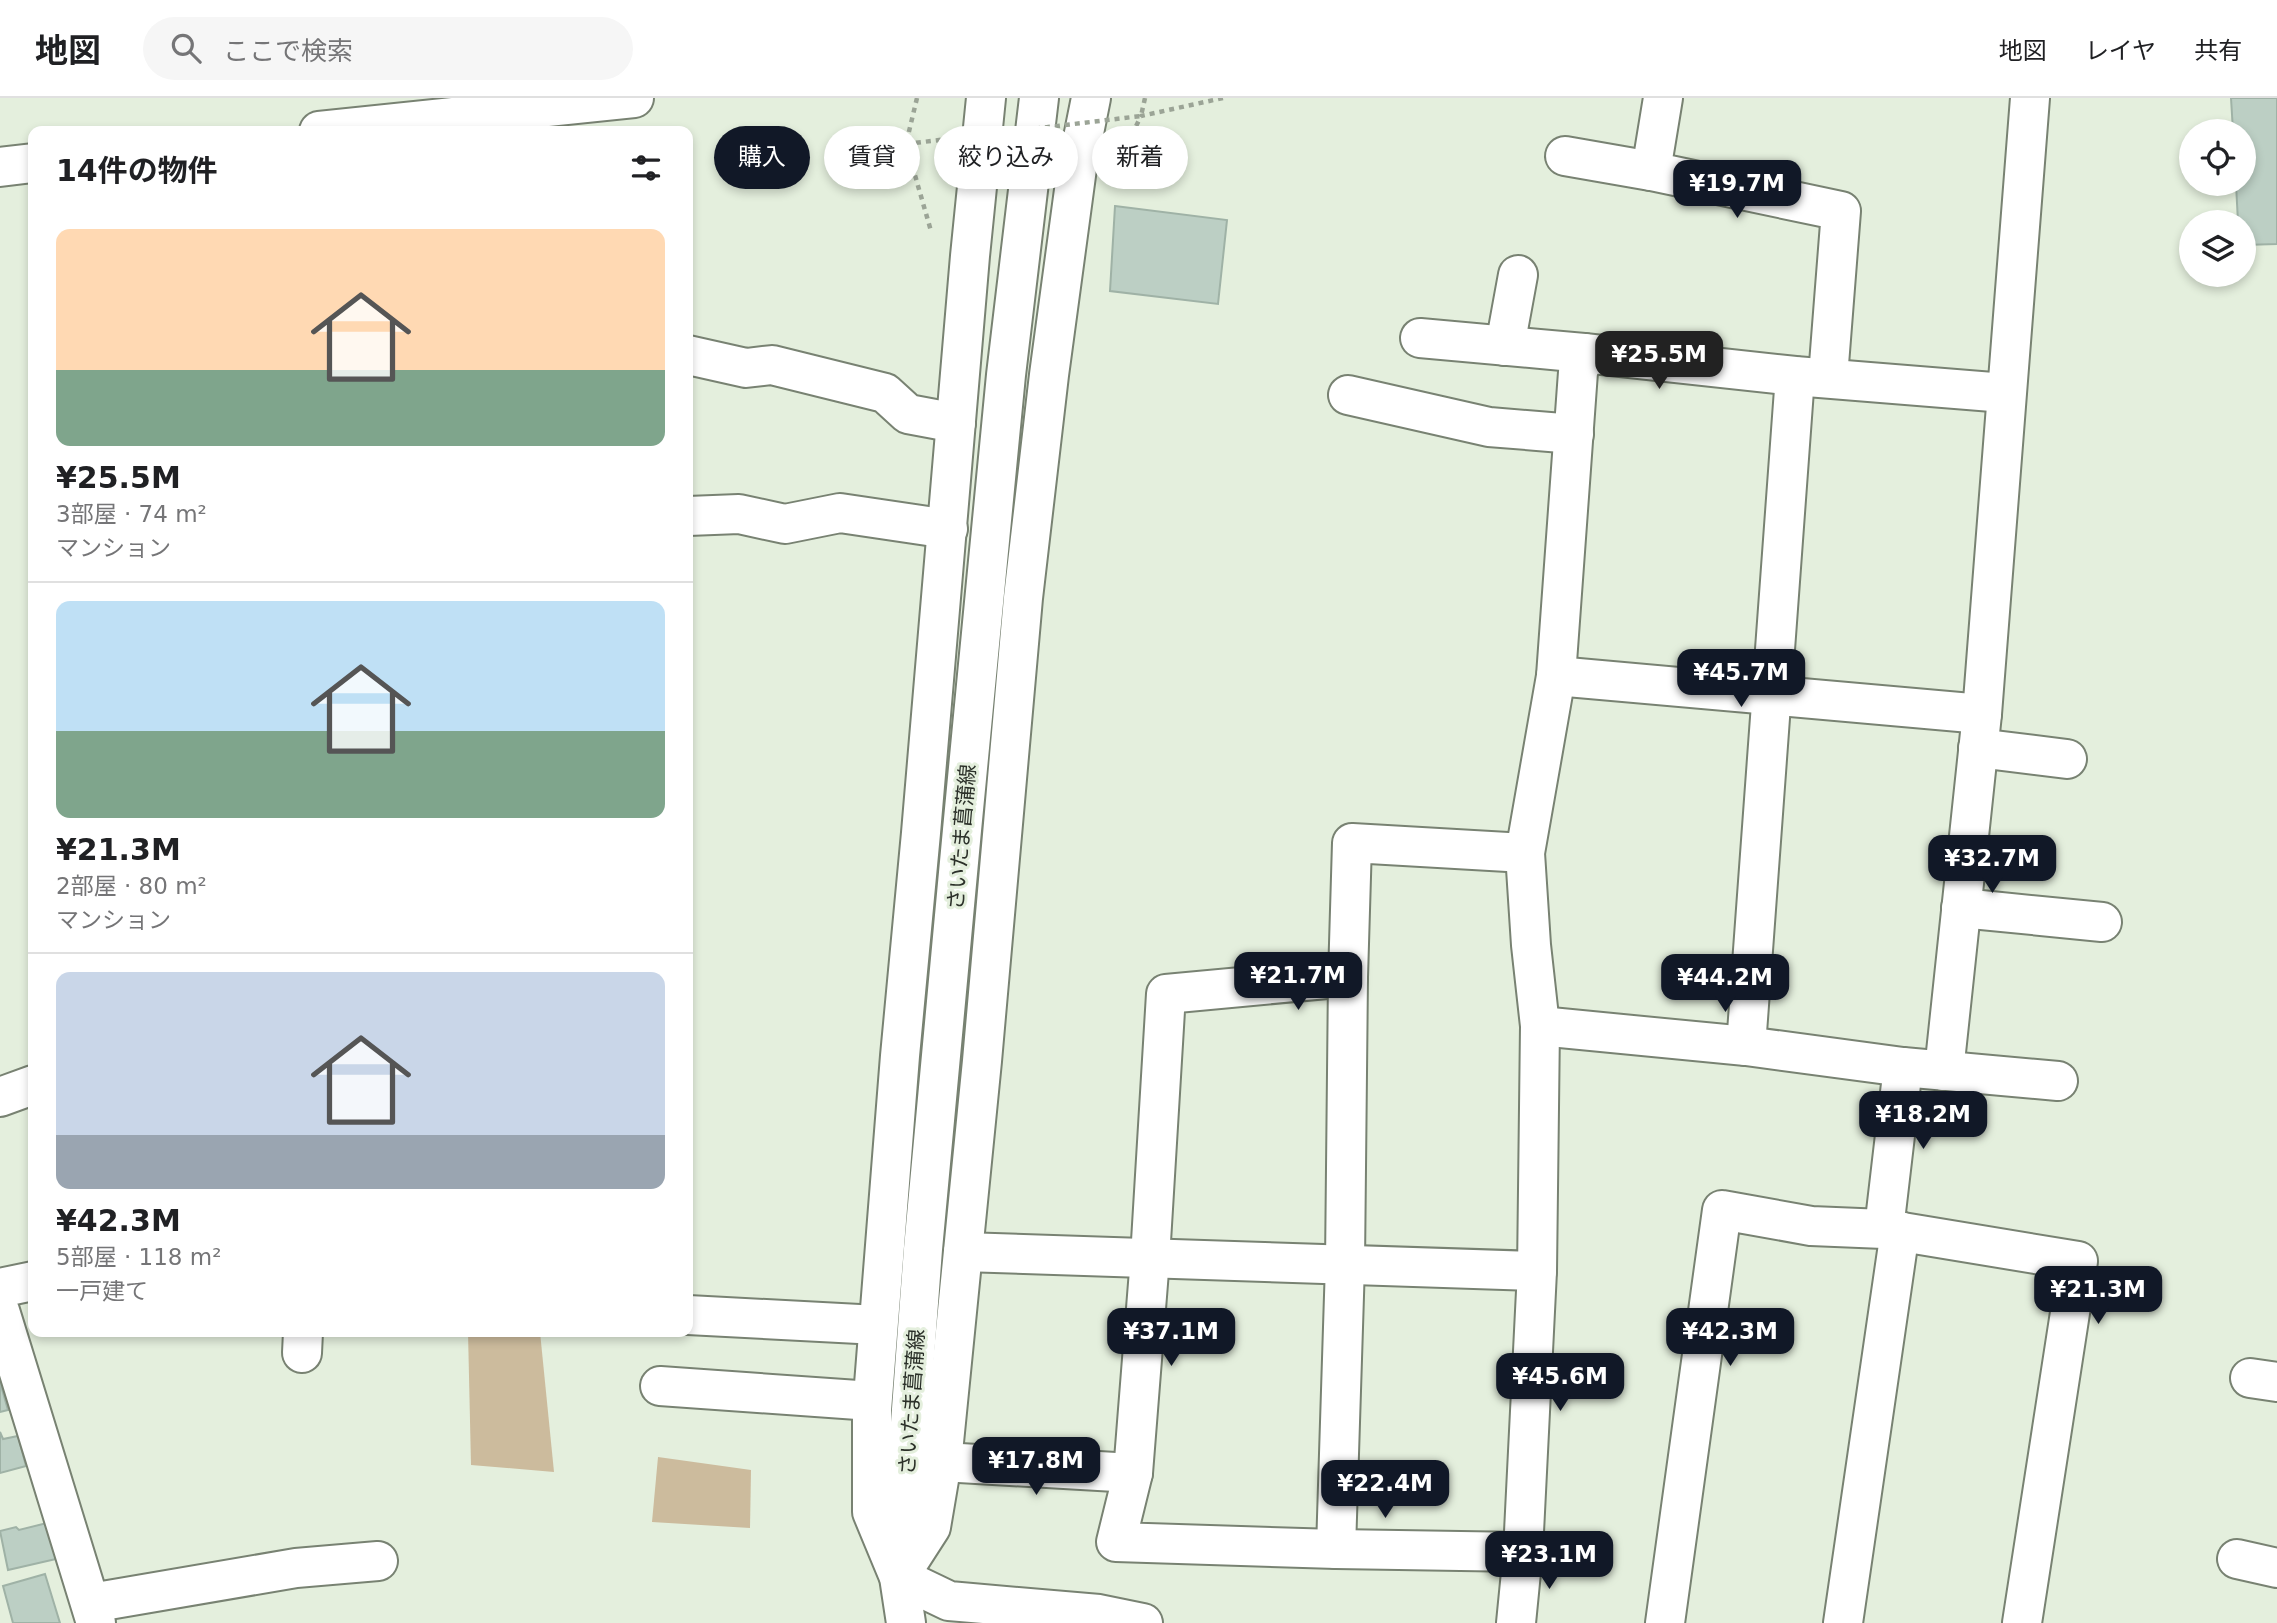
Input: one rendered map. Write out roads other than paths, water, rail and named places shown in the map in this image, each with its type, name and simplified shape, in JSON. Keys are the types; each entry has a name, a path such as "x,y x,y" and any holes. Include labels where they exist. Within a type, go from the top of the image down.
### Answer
{"main road":[{"path":"406,126 634,98"},
{"path":"986,98 878,1325 872,1401 872,1512 899,1577 949,1601 1099,1614 1143,1623"},
{"name":"さいたま菖蒲線","path":"892,1623 899,1577 923,1249 962,830 1006,375 1039,98"},
{"path":"899,1577 931,1527 942,1462 964,1252 1023,598 1075,182 1091,98"},
{"path":"1651,172 1663,98"},
{"path":"1944,1071 1980,731 2030,98"},
{"path":"1565,156 1841,211 1812,377 1772,695 1746,1046"},
{"path":"0,167 28,164"},
{"path":"1506,346 1518,275"},
{"path":"1420,338 1812,377 2005,393"},
{"path":"1516,1623 1523,1552 1537,1271 1540,1026 1525,853 1556,676 1578,372 1584,353"},
{"path":"693,356 746,368 772,365 885,393 908,414 956,423"},
{"path":"1348,395 1489,427 1574,433"},
{"path":"693,516 739,514 785,524 840,513 948,529"},
{"path":"1556,676 1772,695 1980,731 2067,760"},
{"path":"1336,1549 1345,1264 1352,843 1525,853"},
{"path":"1961,908 2102,922"},
{"path":"1348,977 1166,994 1150,1258 1133,1473 1116,1542 1523,1552"},
{"path":"1540,1026 1746,1046 1903,1067 2058,1081"},
{"path":"1843,1623 1892,1230 1903,1067"},
{"path":"0,1097 28,1087"},
{"path":"1665,1623 1722,1210 1811,1226 1892,1230 2078,1261 2022,1623"},
{"path":"964,1252 1537,1271"},
{"path":"0,1288 28,1282"},
{"path":"0,1311 93,1613 296,1568 378,1561"},
{"path":"693,1315 878,1325"},
{"path":"660,1386 872,1401"},
{"path":"942,1462 1133,1473"},
{"path":"2237,1559 2277,1568"},
{"name":"さいたま菖蒲線","path":"899,1577 906,1623"}]}
